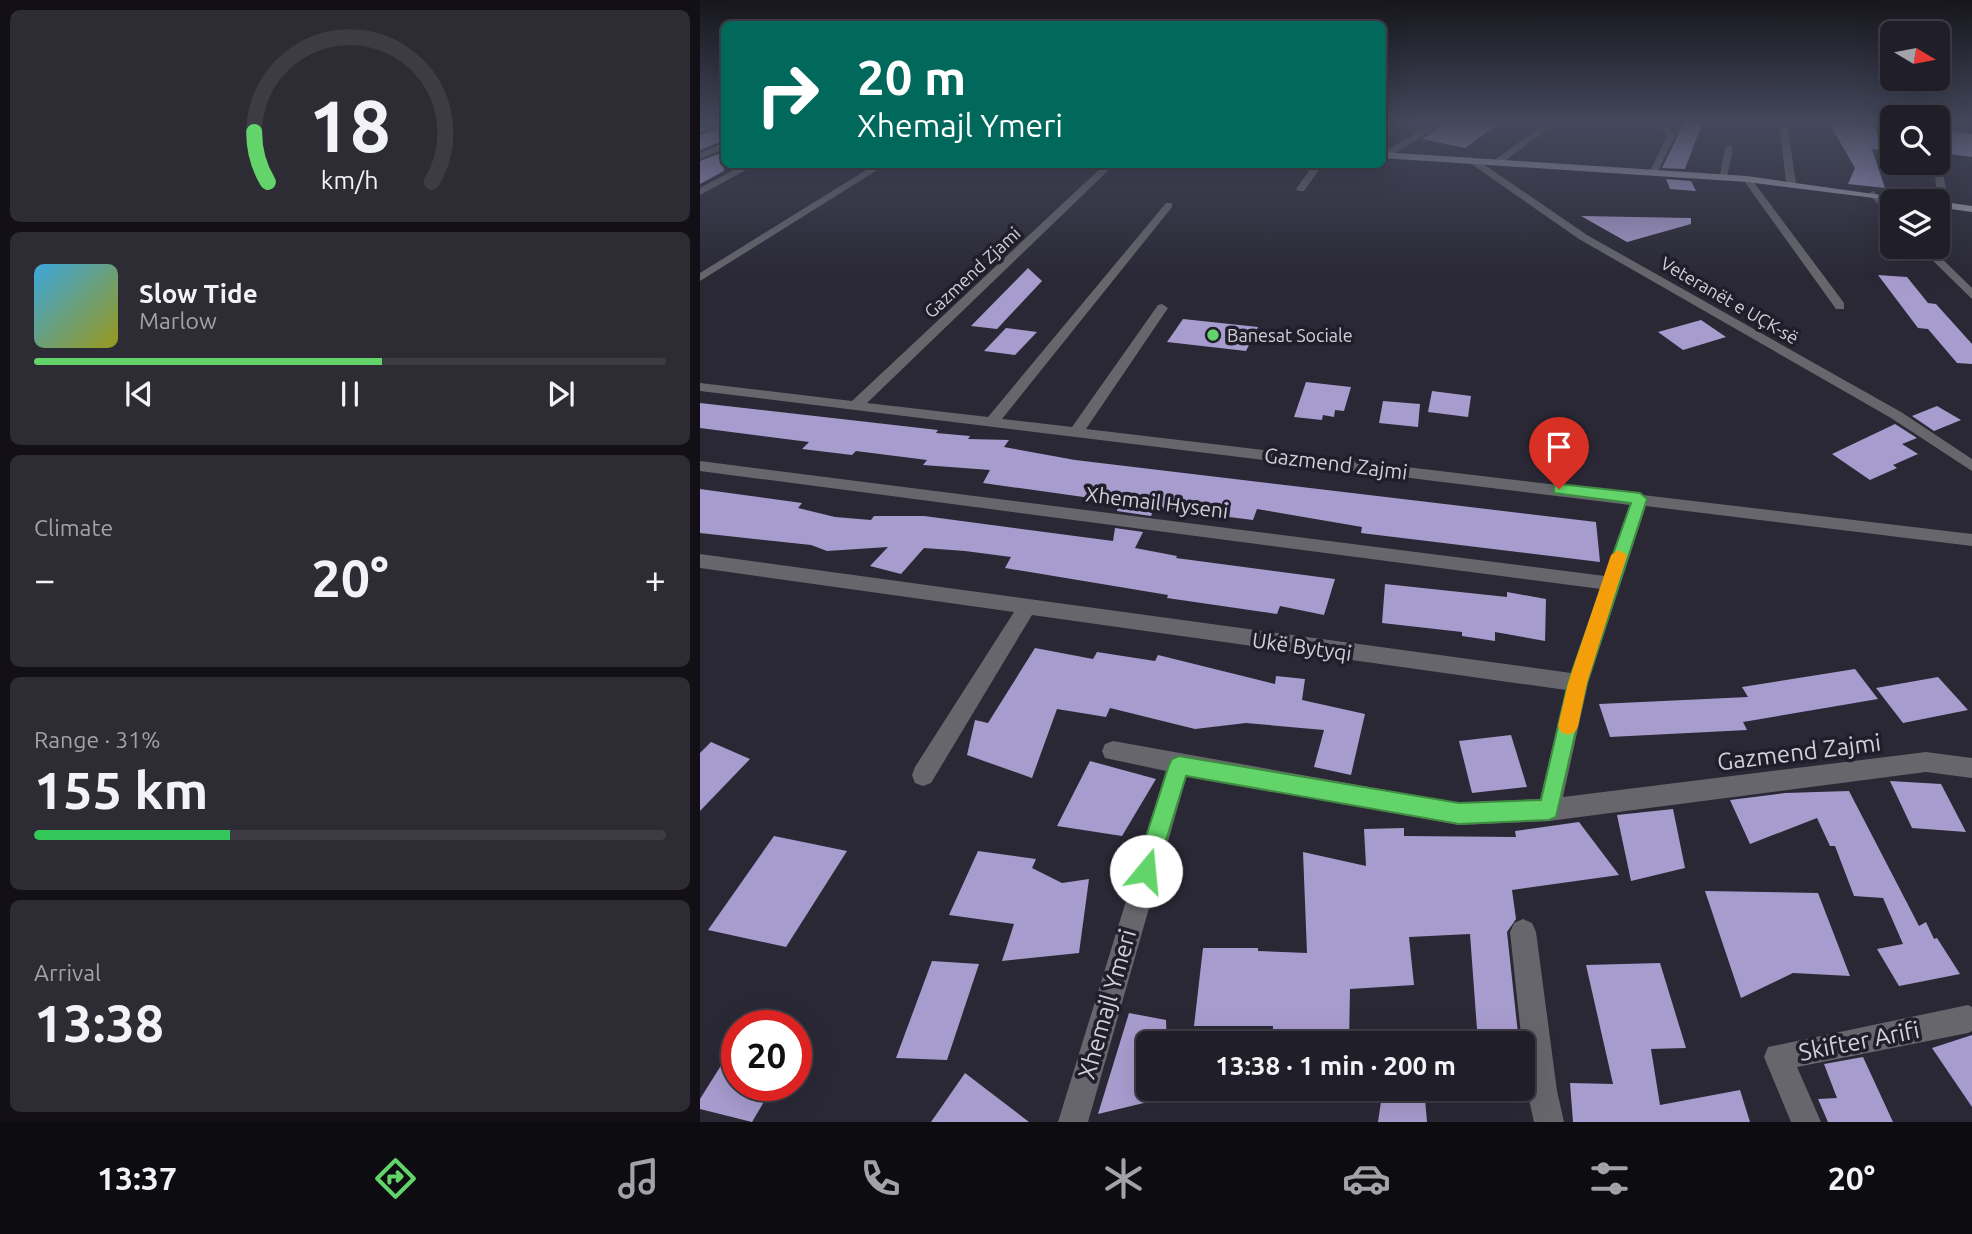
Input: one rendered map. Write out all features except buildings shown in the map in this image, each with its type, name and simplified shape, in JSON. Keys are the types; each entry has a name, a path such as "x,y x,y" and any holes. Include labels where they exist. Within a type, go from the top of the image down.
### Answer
{"main road":[{"path":"1681,173 1747,178 1880,195"},
{"path":"1950,206 1972,209"}],"street":[{"path":"700,192 736,173"},
{"path":"700,278 868,173"},
{"name":"Gazmend Zjami","path":"856,405 1101,173"},
{"path":"1301,189 1312,173"},
{"name":"Veteranët e UÇK-së","path":"1491,173 1583,237 1896,415 1972,466"},
{"path":"1790,173 1791,183"},
{"path":"1747,178 1840,306"},
{"path":"1872,194 1880,202"},
{"path":"993,421 1169,205"},
{"path":"1936,259 1972,295"},
{"path":"1076,432 1162,308"},
{"name":"Gazmend Zajmi","path":"700,387 1972,540"},
{"name":"Xhemail Hyseni","path":"700,466 1609,583"},
{"path":"1114,751 1459,814 1549,810 1578,683 1609,583 1640,499"},
{"name":"Ukë Bytyqi","path":"700,561 1578,683"},
{"path":"923,775 1026,608"},
{"name":"Gazmend Zajmi","path":"1549,810 1926,762 1972,768"},
{"name":"Xhemajl Ymeri","path":"1073,1122 1179,765"},
{"path":"1523,932 1542,1091 1549,1122"},
{"name":"Skifter Arifi","path":"1806,1122 1778,1057 1968,1019"}],"slow traffic":[{"path":"1568,726 1578,683 1619,555"}],"place":[{"name":"Banesat Sociale","path":"1213,335"}],"route":[{"path":"1146,871 1179,765 1459,814 1549,810 1578,683 1609,583 1640,499 1559,489"}]}
